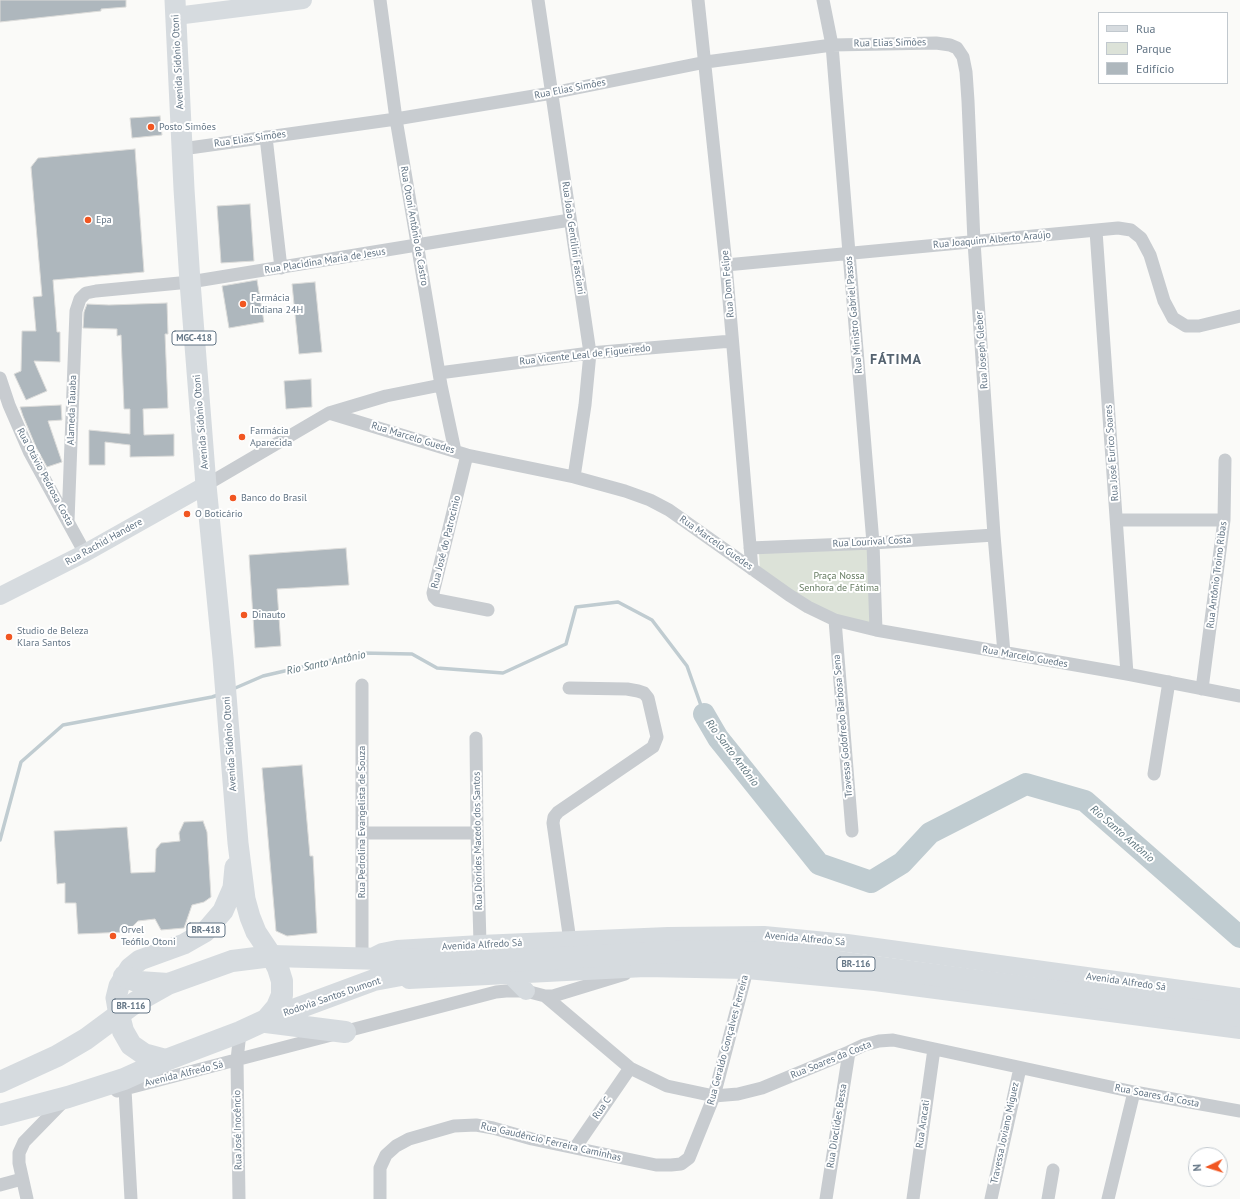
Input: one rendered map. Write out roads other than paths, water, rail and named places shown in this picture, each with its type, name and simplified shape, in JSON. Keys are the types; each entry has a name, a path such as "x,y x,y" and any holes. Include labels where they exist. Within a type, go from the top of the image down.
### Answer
{"highway":[{"name":"Avenida Alfredo Sá","path":"0,1082 57,1056 86,1039 136,1002 168,984 232,961 272,956 469,963 688,951 771,953 1240,1016"},
{"path":"264,1021 277,1006 282,995 282,981 272,956"},
{"name":"Rodovia Santos Dumont","path":"264,1021 374,980 469,963"},
{"path":"124,976 139,982 168,984"},
{"path":"119,1015 131,1045 144,1054 166,1060"},
{"path":"119,1015 125,1084"},
{"name":"Avenida Alfredo Sá","path":"0,1115 96,1088 125,1084 166,1060 240,1032 264,1021"},
{"path":"264,1021 345,1032"}],"main road":[{"name":"Avenida Sidônio Otoni","path":"175,8 190,282 206,485 224,658 238,843"},
{"name":"BR-418","path":"238,843 245,899 250,917 256,932 272,956"},
{"name":"BR-418","path":"119,1015 119,986 130,968 140,960 184,944 205,932 223,910 233,888 238,843"}],"street":[{"path":"175,8 303,0"},
{"name":"Rua Otoni Antônio de Castro","path":"380,0 396,119 440,379 461,453"},
{"name":"Rua João Gentilini Fasciani","path":"538,0 590,352 585,405 574,477"},
{"name":"Rua Dom Felipe","path":"698,0 706,62 726,264 752,569"},
{"name":"Rua Ministro Gabriel Passos","path":"823,0 832,45 873,543 876,630"},
{"name":"Rua Elias Simões","path":"182,149 396,119 552,93 706,62 832,45 936,42 958,48"},
{"name":"Rua Joseph Gleber","path":"958,48 963,57 966,79 974,242 994,536 1004,653"},
{"path":"266,137 281,268"},
{"name":"Rua Placidina Maria de Jesus","path":"80,299 86,293 96,291 190,282 570,220"},
{"name":"Rua Joaquim Alberto Araújo","path":"726,264 849,254 1118,228 1131,230 1141,238 1150,255 1164,301 1173,318 1186,326 1199,326 1240,316"},
{"name":"Rua José Eurico Soares","path":"1096,231 1127,674"},
{"name":"Alameda Tauaba","path":"68,521 75,324 76,311 80,299"},
{"name":"Rua Vicente Leal de Figueiredo","path":"328,413 440,379 590,352 732,341"},
{"name":"Rua Otávio Pedrosa Costa","path":"0,378 9,406 29,451 85,553"},
{"path":"206,485 328,413"},
{"name":"Rua Marcelo Guedes","path":"328,413 461,453 574,477 625,490 650,500 668,510 808,607 835,620 876,630 1127,674 1240,696"},
{"name":"Rua José do Patrocinio","path":"461,453 433,593 437,600 488,610"},
{"name":"Rua Antônio Troino Ribas","path":"1202,689 1224,520 1225,460"},
{"name":"Rua Rachid Handere","path":"0,596 85,553 206,485"},
{"path":"1117,520 1224,520"},
{"name":"Rua Lourival Costa","path":"750,548 994,536"},
{"name":"Travessa Godofredo Barbosa Sena","path":"835,620 852,831"},
{"path":"1154,774 1169,682"},
{"name":"Rua Pedrolina Evangelista de Souza","path":"362,685 362,833 366,959"},
{"path":"569,688 627,689 644,693 648,698 657,737 653,747 558,812 554,817 553,823 570,941"},
{"name":"Rua Diorides Macedo dos Santos","path":"476,738 480,944"},
{"path":"362,833 477,833"},
{"name":"Avenida Alfredo Sá","path":"366,959 382,952 397,949 668,936 764,935 847,943 1240,997"},
{"path":"374,980 392,981 645,968 747,970 875,982 1240,1030"},
{"path":"545,996 561,994 645,968"},
{"name":"Rua Geraldo Gonçalves Ferreira","path":"671,1165 681,1164 689,1158 714,1096 747,970"},
{"path":"510,975 526,991"},
{"name":"Avenida Alfredo Sá","path":"125,1084 237,1060 496,992 506,990 526,991 545,996"},
{"name":"Rua Soares da Costa","path":"545,996 630,1068 667,1086 714,1096 738,1094 762,1088 864,1045 879,1041 893,1040 1134,1092 1240,1111"},
{"name":"Rua José Inocêncio","path":"239,1199 237,1060 240,1032"},
{"name":"Rua Aracati","path":"913,1199 934,1049"},
{"name":"Rua Dioclides Bessa","path":"826,1199 849,1052"},
{"name":"Rua C","path":"575,1148 630,1068"},
{"name":"Travessa Joviano Miguez","path":"991,1199 1020,1068"},
{"path":"125,1084 131,1199"},
{"path":"1108,1199 1134,1092"},
{"path":"27,1199 19,1163 19,1152 24,1142 68,1096"},
{"name":"Rua Gaudêncio Ferreira Caminhas","path":"380,1199 380,1168 386,1155 396,1146 409,1139 454,1126 476,1125 493,1128 532,1139 656,1165 671,1165"},
{"path":"1048,1199 1053,1170"},
{"path":"0,1185 22,1179"}],"waterway":[{"name":"Rio Santo Antônio","path":"233,689 263,676 362,653 412,654 437,668 503,673 566,644 576,607 618,602 652,620 687,666 704,714"},
{"name":"Rio Santo Antônio","path":"0,840 21,762 63,725 218,695"},
{"name":"Rio Santo Antônio","path":"704,714 718,738 819,864 871,882 902,863 930,833 1026,784 1085,801 1240,937"}],"place":[{"name":"Posto Simões","path":"151,127"},
{"name":"Epa","path":"88,220"},
{"name":"Farmácia Indiana 24H","path":"243,304"},
{"name":"Farmácia Aparecida","path":"242,437"},
{"name":"Banco do Brasil","path":"233,498"},
{"name":"O Boticário","path":"187,514"},
{"name":"Dinauto","path":"244,615"},
{"name":"Studio de Beleza Klara Santos","path":"9,637"},
{"name":"Orvel Teófilo Otoni","path":"113,936"}],"district":[{"name":"FÁTIMA","path":"896,360"}],"park label":[{"name":"Praça Nossa Senhora de Fátima","path":"839,582"}]}
